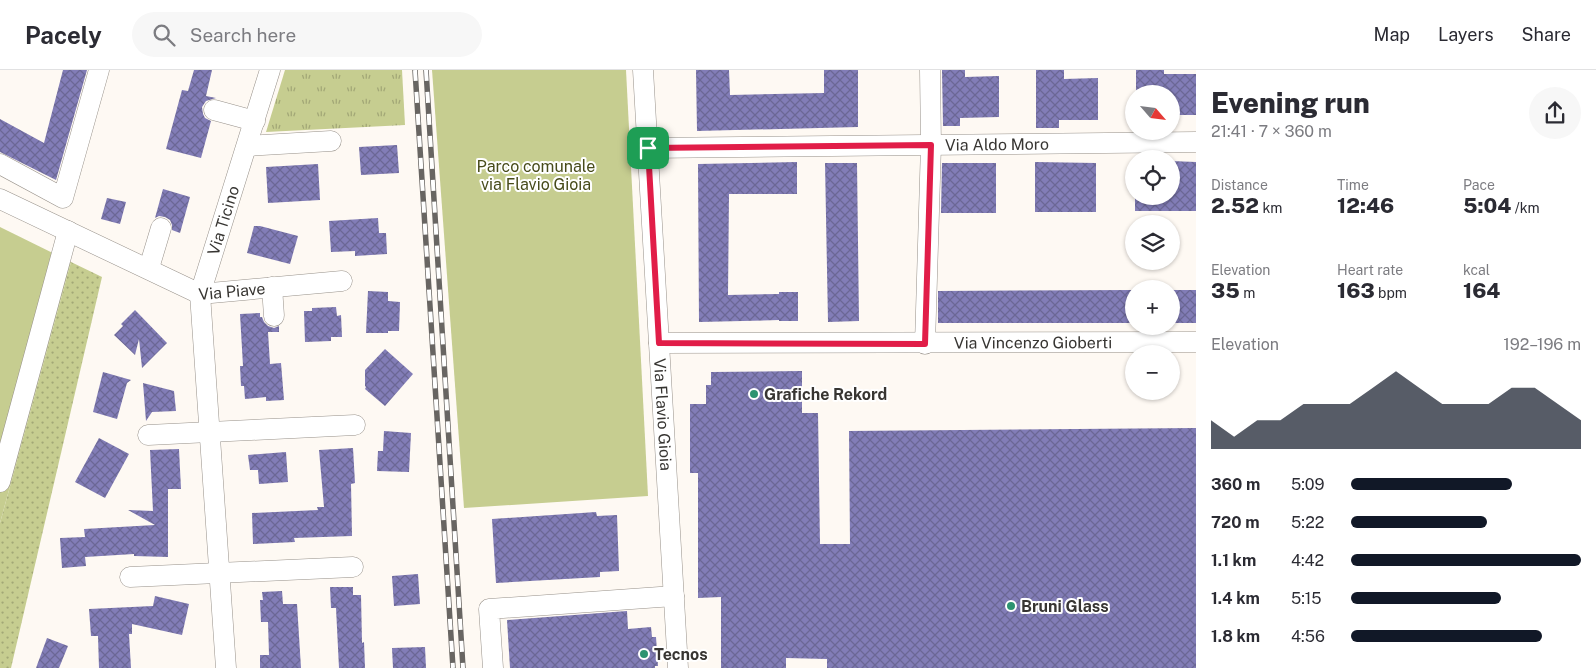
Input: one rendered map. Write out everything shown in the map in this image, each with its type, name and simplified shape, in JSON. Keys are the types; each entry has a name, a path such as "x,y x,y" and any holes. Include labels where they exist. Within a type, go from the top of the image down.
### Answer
{"street":[{"path":"0,164 61,203 98,70"},
{"name":"Via Ticino","path":"200,294 248,146 270,70"},
{"name":"Via Flavio Gioia","path":"643,70 678,668"},
{"path":"925,344 931,145 930,70"},
{"path":"214,110 255,122"},
{"path":"248,146 331,141"},
{"name":"Via Aldo Moro","path":"648,148 1196,142"},
{"path":"0,199 149,268 200,294"},
{"path":"149,268 161,228"},
{"path":"0,482 68,231"},
{"name":"Via Piave","path":"226,668 200,294 342,281"},
{"path":"272,287 274,316"},
{"name":"Via Vincenzo Gioberti","path":"659,343 1196,342"},
{"path":"148,435 355,425"},
{"path":"130,577 353,567"},
{"path":"493,668 488,609 674,596"}],"green space":[{"path":"285,70 402,70 405,125 266,132"},
{"name":"Parco comunale via Flavio Gioia","path":"432,70 626,70 648,496 464,508"},
{"path":"0,227 71,262 0,523"},
{"path":"71,262 102,277 11,668 0,668 0,523"}],"building":[{"path":"63,70 87,70 56,180 0,152 0,119 44,143"},
{"path":"194,70 212,70 206,96 216,98 206,101 202,107 205,118 211,121 201,158 166,149 182,90 188,91"},
{"path":"696,70 729,70 730,95 824,93 824,70 858,70 858,127 697,131"},
{"path":"942,70 965,70 965,77 999,76 999,117 960,118 960,126 943,126"},
{"path":"1036,70 1064,70 1064,79 1098,78 1098,120 1059,120 1059,128 1036,128"},
{"path":"1136,70 1164,70 1164,74 1196,74 1196,115 1180,115 1180,85 1136,85"},
{"path":"397,145 399,173 361,175 359,147"},
{"path":"1180,161 1196,162 1196,211 1135,211 1135,205 1180,205"},
{"path":"797,162 797,194 729,194 728,295 798,292 798,321 699,322 698,164"},
{"path":"1035,162 1096,163 1096,212 1035,212"},
{"path":"825,163 857,163 859,321 828,322"},
{"path":"942,163 996,163 996,213 941,213"},
{"path":"318,164 320,200 268,203 266,167"},
{"path":"163,189 190,197 180,233 172,230 170,220 165,217 159,216 155,218"},
{"path":"107,198 126,202 120,224 101,219"},
{"path":"378,218 379,233 386,233 387,254 355,256 355,251 331,252 329,221"},
{"path":"254,226 298,236 290,264 247,253"},
{"path":"1125,290 1125,323 938,323 938,291"},
{"path":"1180,290 1196,290 1196,323 1180,323"},
{"path":"368,291 388,292 388,301 400,302 399,331 366,333"},
{"path":"336,307 337,316 341,315 342,337 331,337 331,341 305,342 304,311 312,311 312,308"},
{"path":"135,310 167,343 142,368 139,339 135,355 114,335 123,326 121,324"},
{"path":"260,313 260,317 268,326 274,328 279,326 279,332 268,332 270,364 281,363 284,400 266,401 266,397 245,399 244,386 241,386 240,366 243,366 240,314"},
{"path":"385,349 413,374 385,406 365,389 365,370"},
{"path":"802,371 802,413 818,413 820,544 850,544 849,431 1196,428 1196,668 827,668 827,659 786,658 786,668 721,668 721,597 698,598 698,473 690,473 690,404 706,404 706,385 711,385 711,372"},
{"path":"103,372 131,380 127,383 117,419 93,412"},
{"path":"143,383 174,391 176,411 152,412 146,421"},
{"path":"384,431 411,433 409,472 377,471 378,451 383,451"},
{"path":"99,438 129,454 105,498 75,482"},
{"path":"353,448 355,483 351,484 352,536 294,538 295,542 253,544 252,513 318,510 317,507 324,507 319,450"},
{"path":"179,449 181,489 168,489 168,557 134,556 134,554 85,557 86,566 62,568 60,538 85,537 84,529 155,525 128,510 153,511 150,450"},
{"path":"286,452 288,482 259,484 258,470 250,470 248,455"},
{"path":"596,512 597,516 617,515 619,571 600,572 600,577 496,583 492,519"},
{"path":"418,574 420,604 394,606 392,576"},
{"path":"330,587 353,587 353,595 361,595 362,643 364,642 365,668 339,668 336,608 331,608"},
{"path":"282,591 283,604 297,604 301,668 260,668 260,655 269,655 268,622 261,622 260,600 263,600 262,592"},
{"path":"155,596 189,604 182,635 132,624 132,634 129,634 131,668 99,668 98,636 91,636 89,609 153,606"},
{"path":"627,611 628,629 651,627 652,637 656,637 658,666 655,666 655,668 510,668 507,620"},
{"path":"47,638 68,646 59,668 36,668"},
{"path":"425,647 426,668 393,668 392,648"}],"railway":[{"path":"415,70 453,668"},
{"path":"426,70 463,668"}],"place":[{"name":"Grafiche Rekord","path":"754,394"},
{"name":"Bruni Glass","path":"1011,606"},
{"name":"Tecnos","path":"644,654"}],"route":[{"path":"931,145 925,344 659,343 648,148 931,145"}]}
